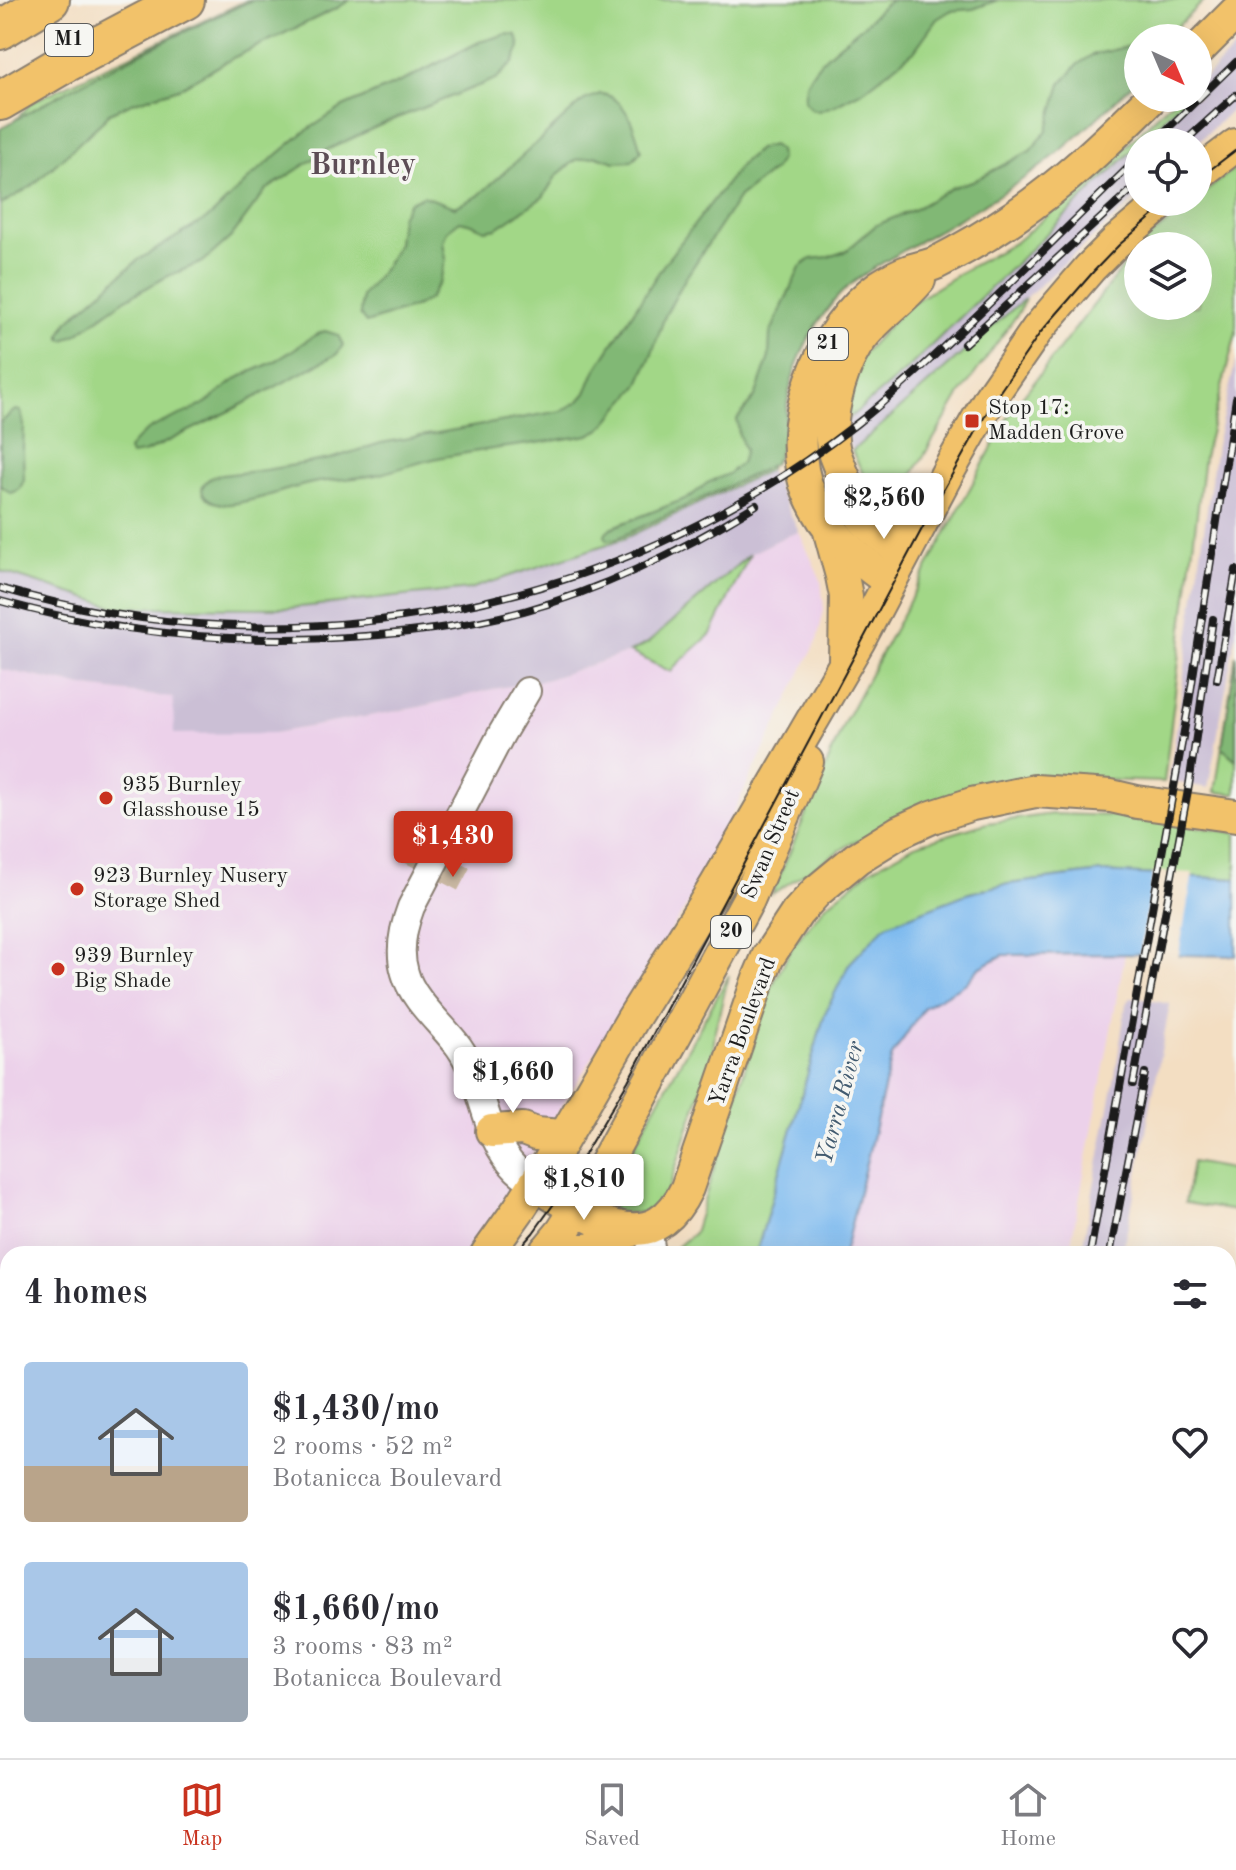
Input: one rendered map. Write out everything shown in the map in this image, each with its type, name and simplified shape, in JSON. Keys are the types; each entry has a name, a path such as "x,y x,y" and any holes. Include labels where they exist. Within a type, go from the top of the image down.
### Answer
{"highway":[{"path":"0,4 5,0"},
{"name":"M1","path":"0,30 50,0"},
{"name":"M1","path":"0,83 44,54 141,0"},
{"path":"0,101 185,0"}],"main road":[{"path":"1212,36 1236,12"},
{"name":"21","path":"897,567 862,561 829,529 809,494 800,451 801,422 814,373 836,332 860,302 903,273 933,264 1010,220 1060,183 1137,112"},
{"path":"1212,163 1236,145"},
{"name":"Swan Street","path":"535,1184 715,887 851,652 990,398 1037,330 1090,268 1147,216"},
{"name":"21","path":"897,567 877,533 861,515 834,453 834,409 843,372 855,348 868,330 911,291 933,264"},
{"path":"853,498 877,505 895,515 923,518"},
{"path":"829,529 846,596 851,652"},
{"name":"Swan Street","path":"578,1208 635,1111 748,900 851,652"},
{"name":"Yarra Boulevard","path":"607,1246 644,1237 665,1220 681,1201 768,957 797,913 817,891 857,858 899,832 932,817 972,804 1035,791 1111,796 1236,816"},
{"path":"492,1131 523,1129 539,1135 563,1136"},
{"path":"535,1184 605,1224 644,1237"},
{"name":"20","path":"492,1246 535,1184"},
{"name":"20","path":"550,1246 578,1208"}],"street":[{"path":"527,691 411,907 405,923 402,960 407,980 419,999 470,1065 502,1151 515,1168 535,1184"}],"shaded area":[{"path":"1236,47 1236,106 1212,129 1155,128 1171,112 1212,112 1212,71"},
{"path":"1124,159 1124,210 852,451 841,425 903,373"},
{"path":"1236,360 1236,633 1208,788 1169,781 1216,445"},
{"path":"769,470 799,532 750,554 648,643 545,680 274,733 174,734 173,698 88,687 0,669 0,571 115,607 291,608 470,589 623,539"},
{"path":"799,532 821,580 824,610 817,640 692,897 488,1225 471,1246 0,1246 0,669 88,687 174,698 174,733 274,733 545,680 630,652 648,643 750,554"},
{"path":"1125,954 1070,1246 846,1246 892,1056 924,1007 966,983 979,968 1003,955"},
{"path":"1132,997 1170,1004 1124,1246 1083,1246 1115,1076 1126,1004"}],"green space":[{"path":"247,0 1205,0 1180,24 1124,24 1124,77 1023,168 847,276 805,326 774,393 769,470 623,539 470,589 291,608 115,607 0,571 0,136 32,102"},
{"path":"252,0 350,0 179,88 109,113 32,186 0,205 0,129 93,77"},
{"path":"892,0 998,0 973,9 950,11 937,19 914,51 864,90 819,111 811,109 804,101 806,84 812,73 832,50"},
{"path":"507,34 517,35 520,47 513,63 496,79 387,122 329,149 266,190 231,237 203,262 168,276 126,299 77,334 61,339 68,321 138,260 211,216 303,133 343,107 479,42"},
{"path":"1124,47 1124,92 1038,168 994,198 866,273 834,301 799,359 788,399 783,441 773,464 616,539 607,540 606,532 611,528 690,497 741,463 745,450 737,419 755,397 769,357 770,334 800,267 811,259 846,251 876,225 913,210 953,187 975,180 1030,151 1047,131 1061,84 1077,65 1092,55"},
{"path":"600,94 618,102 631,122 641,151 632,161 615,162 597,156 576,160 557,175 543,197 497,228 485,230 460,221 447,231 443,242 446,259 440,281 429,299 366,323 360,315 362,296 385,267 398,244 401,216 410,202 423,196 455,207 478,196 584,100"},
{"path":"1161,112 1171,112 1155,128 1145,128"},
{"path":"772,145 779,150 780,159 774,170 739,197 685,279 665,316 638,386 601,429 589,435 431,460 372,476 313,483 230,504 209,500 202,492 206,481 214,476 330,459 381,443 561,411 579,401 664,264 743,162 758,149"},
{"path":"1124,148 1124,159 903,373 841,425 856,361 907,306 1016,242"},
{"path":"1236,167 1236,333 1204,457 1164,782 1034,778 852,843 772,894 845,721 1012,410 1124,266 1124,320 1212,320 1212,232 1156,232 1176,216 1212,216 1212,187"},
{"path":"1025,298 1019,312 957,399 895,505 871,490 852,451"},
{"path":"325,331 338,335 343,345 337,354 144,453 130,455 128,450 134,441 151,428 202,405 237,379 277,360"},
{"path":"15,410 21,411 24,425 24,480 19,490 11,493 0,485 0,423"},
{"path":"750,554 711,634 671,672 630,652 648,643"},
{"path":"1236,655 1236,794 1215,792"},
{"path":"1236,655 1236,760 1222,748"},
{"path":"1053,814 1123,816 1236,833 1236,879 1100,872 1001,885 966,894 825,1013 758,1246 678,1246 694,1233 768,994 793,945 824,907 870,870 915,845 987,823"},
{"path":"729,975 715,1030 713,1054 667,1194 656,1206 644,1212 615,1211 608,1192"},
{"path":"1192,1162 1236,1170 1236,1211 1185,1203"}],"water":[{"name":"Yarra River","path":"1101,872 1236,879 1236,956 1003,955 979,968 966,983 924,1007 892,1056 846,1246 758,1246 825,1013 849,964 886,925 966,894 1001,885"}],"pier":[{"path":"1153,871 1193,873 1178,959 1139,958"}],"tunnel":[{"path":"409,850 464,879"}],"tram line":[{"path":"1212,168 1236,150"},
{"path":"521,1246 558,1198 628,1081 932,510 994,400 1040,333 1119,245 1153,216"}],"railway":[{"path":"1168,128 1236,62"},
{"path":"1199,128 1236,95"},
{"path":"0,588 111,613 224,625 336,624 447,610 556,582 661,542 761,490 855,425 952,339 1124,172"},
{"path":"964,344 1124,197"},
{"path":"1091,1246 1188,709 1236,398"},
{"path":"0,601 82,621 205,637 331,638 428,630 500,617 585,591 672,552 756,505"},
{"path":"1217,680 1236,570"},
{"path":"1133,1084 1189,785 1213,619"},
{"path":"1112,1246 1145,1073"}],"place":[{"name":"Stop 17: Madden Grove","path":"972,421"},
{"name":"935 Burnley Glasshouse 15","path":"106,798"},
{"name":"923 Burnley Nusery Storage Shed","path":"77,889"},
{"name":"939 Burnley Big Shade","path":"58,969"}],"district":[{"name":"Burnley","path":"363,166"}]}
